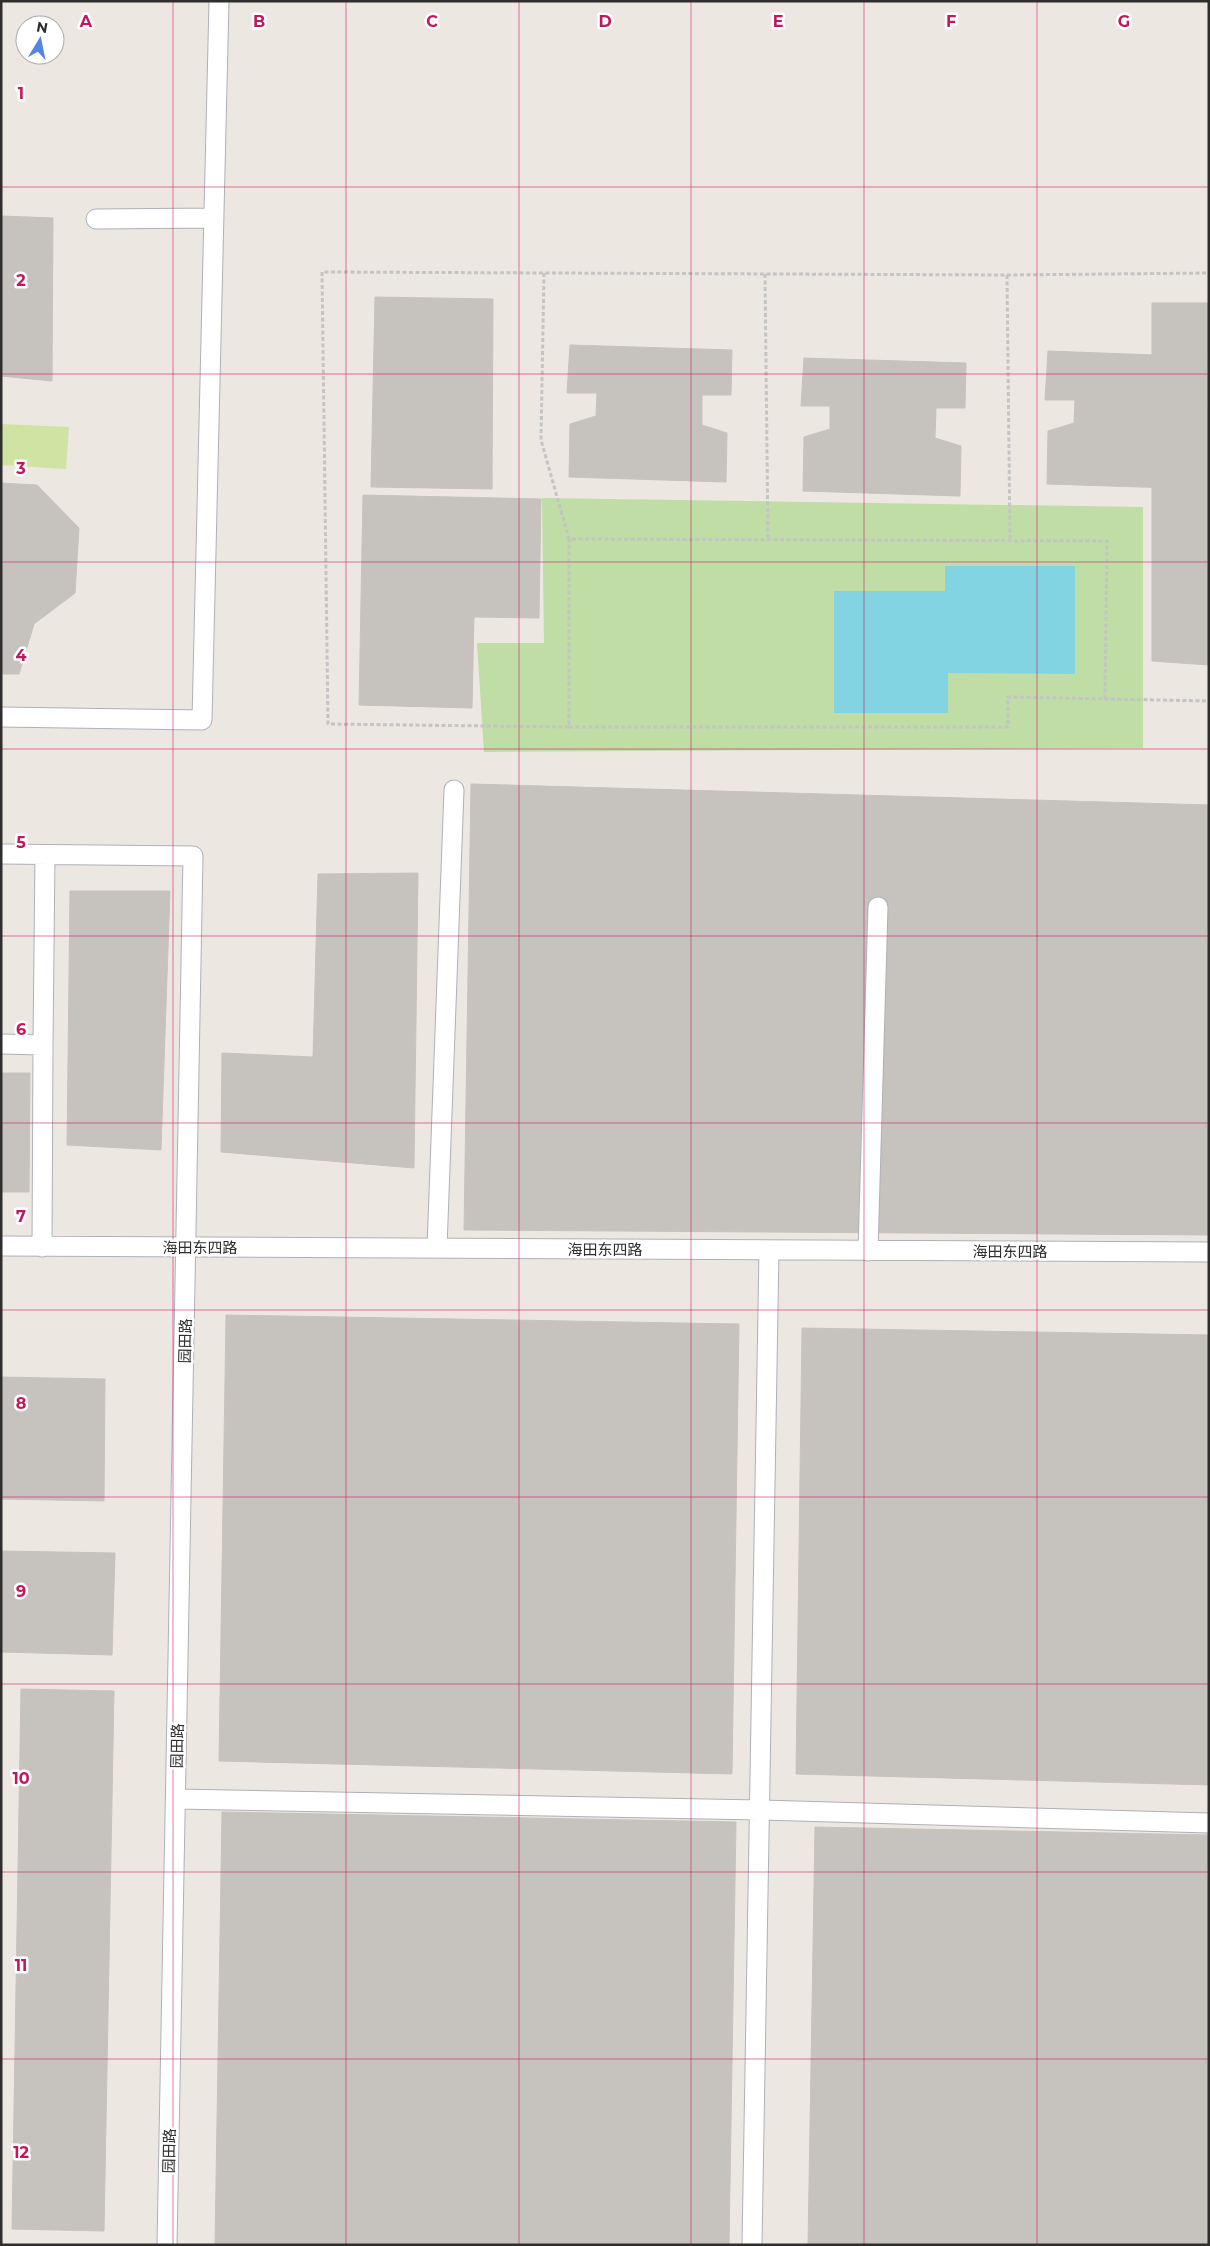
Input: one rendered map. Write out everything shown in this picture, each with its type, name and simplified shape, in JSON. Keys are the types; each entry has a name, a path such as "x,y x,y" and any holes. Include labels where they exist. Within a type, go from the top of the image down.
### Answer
{"lane":[{"path":"1,717 202,720 219,1"},
{"path":"96,219 214,218"},
{"path":"437,1248 454,790"},
{"path":"1,854 45,855 42,1246"},
{"name":"园田路","path":"45,855 193,856 167,2245"},
{"path":"868,1251 878,907"},
{"path":"1,1044 43,1046"},
{"name":"海田东四路","path":"1,1246 1209,1252"},
{"path":"752,2245 769,1250"},
{"path":"176,1799 759,1810 1209,1823"}],"path":[{"path":"1209,273 1007,275 322,272 328,724 569,727 1008,727 1008,697 1105,700 1209,700"},
{"path":"544,273 541,440 569,539 569,727"},
{"path":"765,274 768,540"},
{"path":"1007,275 1010,541"},
{"path":"569,539 1107,542 1105,700"}],"green space":[{"path":"1,424 69,427 66,469 1,465"},
{"path":"542,498 1143,507 1143,748 484,752 477,643 544,643"}],"water":[{"path":"945,566 1075,566 1075,674 948,673 948,713 834,713 834,591 945,591"}],"building":[{"path":"1,216 53,218 52,381 1,376"},
{"path":"375,297 493,299 492,489 371,487"},
{"path":"1152,303 1209,303 1209,665 1152,661"},
{"path":"570,345 732,350 731,395 702,395 702,425 727,433 726,482 569,477 570,424 596,416 597,393 567,393"},
{"path":"1048,351 1209,357 1209,401 1180,402 1180,432 1206,440 1204,489 1047,484 1048,431 1074,423 1075,400 1045,400"},
{"path":"804,358 966,363 965,408 936,408 935,438 961,446 960,496 803,491 804,437 830,429 830,406 801,406"},
{"path":"1,483 37,485 79,528 75,593 34,624 19,674 1,674"},
{"path":"363,495 541,499 539,618 474,617 472,708 359,705"},
{"path":"471,784 1209,805 1209,1235 464,1230"},
{"path":"418,873 414,1168 221,1152 222,1053 313,1057 318,874"},
{"path":"70,891 170,891 161,1150 67,1145"},
{"path":"1,1073 30,1073 29,1192 1,1192"},
{"path":"226,1315 739,1324 732,1774 219,1761"},
{"path":"802,1328 1209,1335 1209,1785 796,1774"},
{"path":"1,1377 105,1379 104,1501 1,1499"},
{"path":"1,1551 115,1553 112,1655 1,1652"},
{"path":"21,1689 114,1691 104,2231 12,2229"},
{"path":"222,1812 736,1822 729,2245 215,2245"},
{"path":"815,1827 1209,1835 1209,2245 808,2245"}]}
